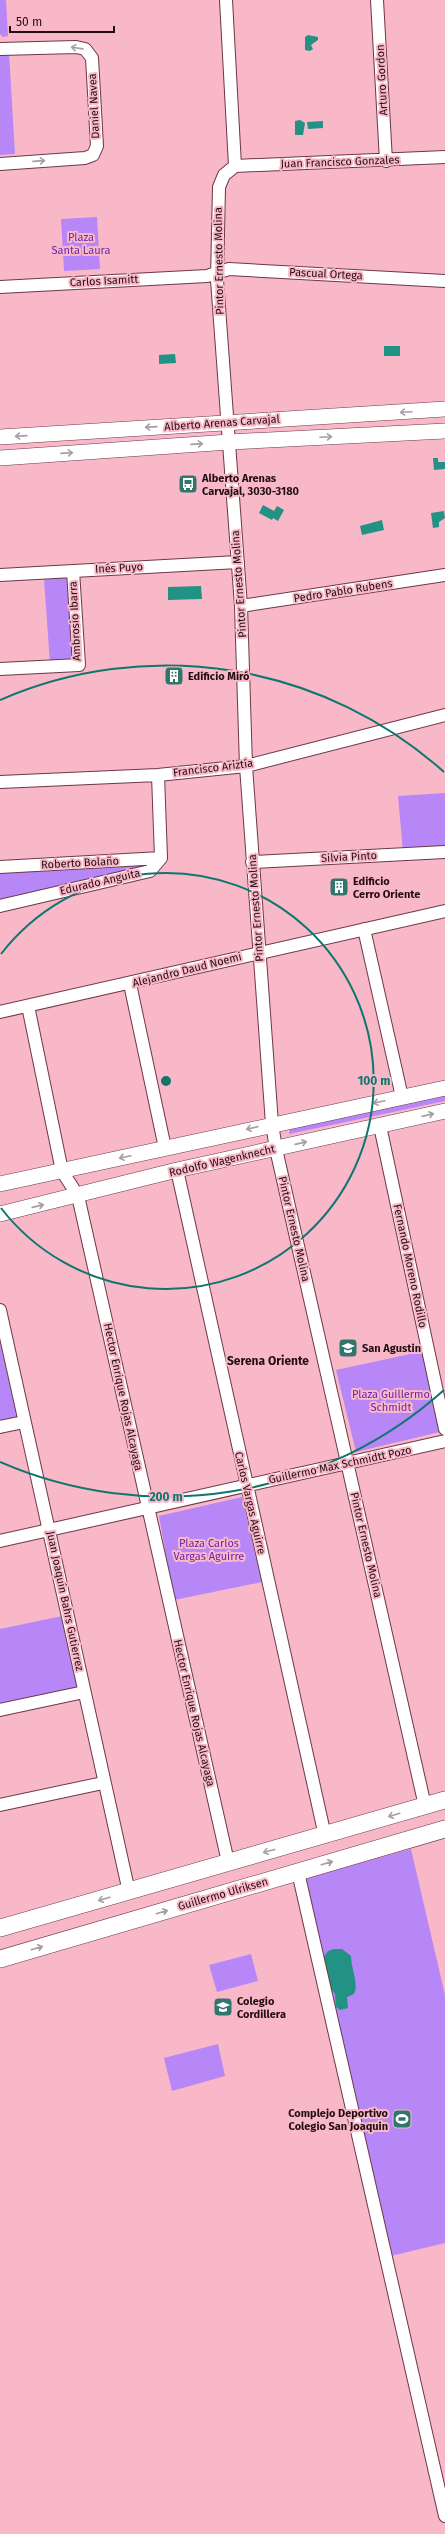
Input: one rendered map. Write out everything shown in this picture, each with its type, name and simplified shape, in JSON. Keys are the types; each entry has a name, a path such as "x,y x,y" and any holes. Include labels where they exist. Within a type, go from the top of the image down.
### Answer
{"main road":[{"path":"0,1928 228,1862 325,1836 445,1800"},
{"name":"Guillermo Ulriksen","path":"0,1959 445,1829"}],"street":[{"path":"226,0 235,166"},
{"name":"Arturo Gordon","path":"378,0 386,161"},
{"name":"Daniel Navea","path":"0,49 76,47 85,49 92,58 97,146 93,155 85,158 0,164"},
{"name":"Juan Francisco Gonzales","path":"235,166 386,161 445,157"},
{"name":"Pintor Ernesto Molina","path":"235,166 224,175 218,187 212,274 229,442 242,606 246,766 272,1124 276,1149 425,1806"},
{"name":"Pascual Ortega","path":"212,274 229,269 445,281"},
{"name":"Carlos Isamitt","path":"0,287 212,274"},
{"name":"Alberto Arenas Carvajal","path":"0,437 445,409"},
{"name":"Alberto Arenas Carvajal","path":"0,458 229,442 445,431"},
{"name":"Inés Puyo","path":"0,575 238,562"},
{"name":"Ambrosio Ibarra","path":"0,669 80,665 73,571"},
{"name":"Pedro Pablo Rubens","path":"242,606 445,575"},
{"name":"Francisco Ariztía","path":"0,782 158,775 246,766 445,715"},
{"path":"158,775 161,858"},
{"name":"Silvia Pinto","path":"252,862 445,852"},
{"name":"Roberto Bolaño","path":"0,867 161,858"},
{"name":"Edurado Anguita","path":"0,906 150,871 161,858"},
{"name":"Alejandro Daud Noemi","path":"0,1012 130,984 259,952 445,911"},
{"path":"364,929 402,1097"},
{"path":"130,984 165,1148"},
{"name":"Hector Enrique Rojas Alcayaga","path":"28,1006 62,1171 78,1196 147,1508 228,1862"},
{"path":"0,1184 272,1124 445,1088"},
{"name":"Rodolfo Wagenknecht","path":"0,1214 78,1196 177,1170 445,1111"},
{"name":"Fernando Moreno Rodillo","path":"380,1126 445,1429"},
{"name":"Carlos Vargas Aguirre","path":"177,1170 325,1836"},
{"name":"Juan Joaquín Bahrs Gutierrez","path":"0,1310 2,1328 50,1530 128,1892"},
{"path":"0,1427 24,1422"},
{"name":"Guillermo Max Schmidtt Pozo","path":"0,1541 445,1441"},
{"path":"0,1710 84,1692"},
{"path":"0,1805 104,1783"},
{"path":"298,1872 445,2516"}],"green space":[{"path":"0,0 6,0 8,36 3,37 0,34"},
{"path":"9,53 15,154 0,155 0,54"},
{"name":"Plaza Santa Laura","path":"97,217 100,269 64,271 61,219"},
{"path":"68,577 74,663 50,664 44,579"},
{"path":"445,793 445,849 403,852 398,796"},
{"path":"153,862 148,868 0,902 0,871"},
{"path":"445,1094 445,1101 289,1134 290,1129"},
{"path":"0,1341 17,1416 13,1422 0,1425"},
{"name":"Plaza Guillermo Schmidt","path":"424,1351 440,1432 356,1452 336,1370"},
{"name":"Plaza Carlos Vargas Aguirre","path":"242,1497 262,1582 174,1600 159,1516"},
{"path":"62,1616 77,1688 0,1705 0,1629"},
{"name":"Complejo Deportivo Colegio San Joaquin","path":"411,1849 445,1995 445,2243 391,2256 304,1879"},
{"path":"251,1954 258,1981 217,1992 209,1965"},
{"path":"218,2044 225,2076 172,2091 164,2058"}],"shaded area":[{"path":"308,35 318,37 318,40 311,45 313,49 310,51 305,50 305,37"},
{"path":"300,120 305,123 303,135 295,135 295,121"},
{"path":"323,121 323,128 308,129 307,122"},
{"path":"384,346 400,346 400,356 384,356"},
{"path":"175,354 176,363 159,364 159,355"},
{"path":"433,458 438,458 438,462 445,462 445,469 434,470"},
{"path":"263,505 274,511 277,506 284,510 278,521 273,518 272,520 259,513"},
{"path":"444,511 445,518 439,522 439,527 433,528 431,513"},
{"path":"382,520 384,530 362,535 360,526"},
{"path":"201,586 202,599 168,600 168,587"},
{"path":"342,1949 351,1956 356,1986 354,1994 347,1997 348,2008 340,2010 336,2007 335,1994 330,1988 323,1958 328,1951"}],"place":[{"name":"Alberto Arenas Carvajal, 3030-3180","path":"188,484"},
{"name":"Edificio Miró","path":"174,676"},
{"name":"Edificio Cerro Oriente","path":"339,887"},
{"name":"San Agustin","path":"348,1348"},
{"name":"Colegio Cordillera","path":"223,2007"},
{"name":"Complejo Deportivo Colegio San Joaquin","path":"402,2119"}],"district":[{"name":"Serena Oriente","path":"268,1361"}]}
